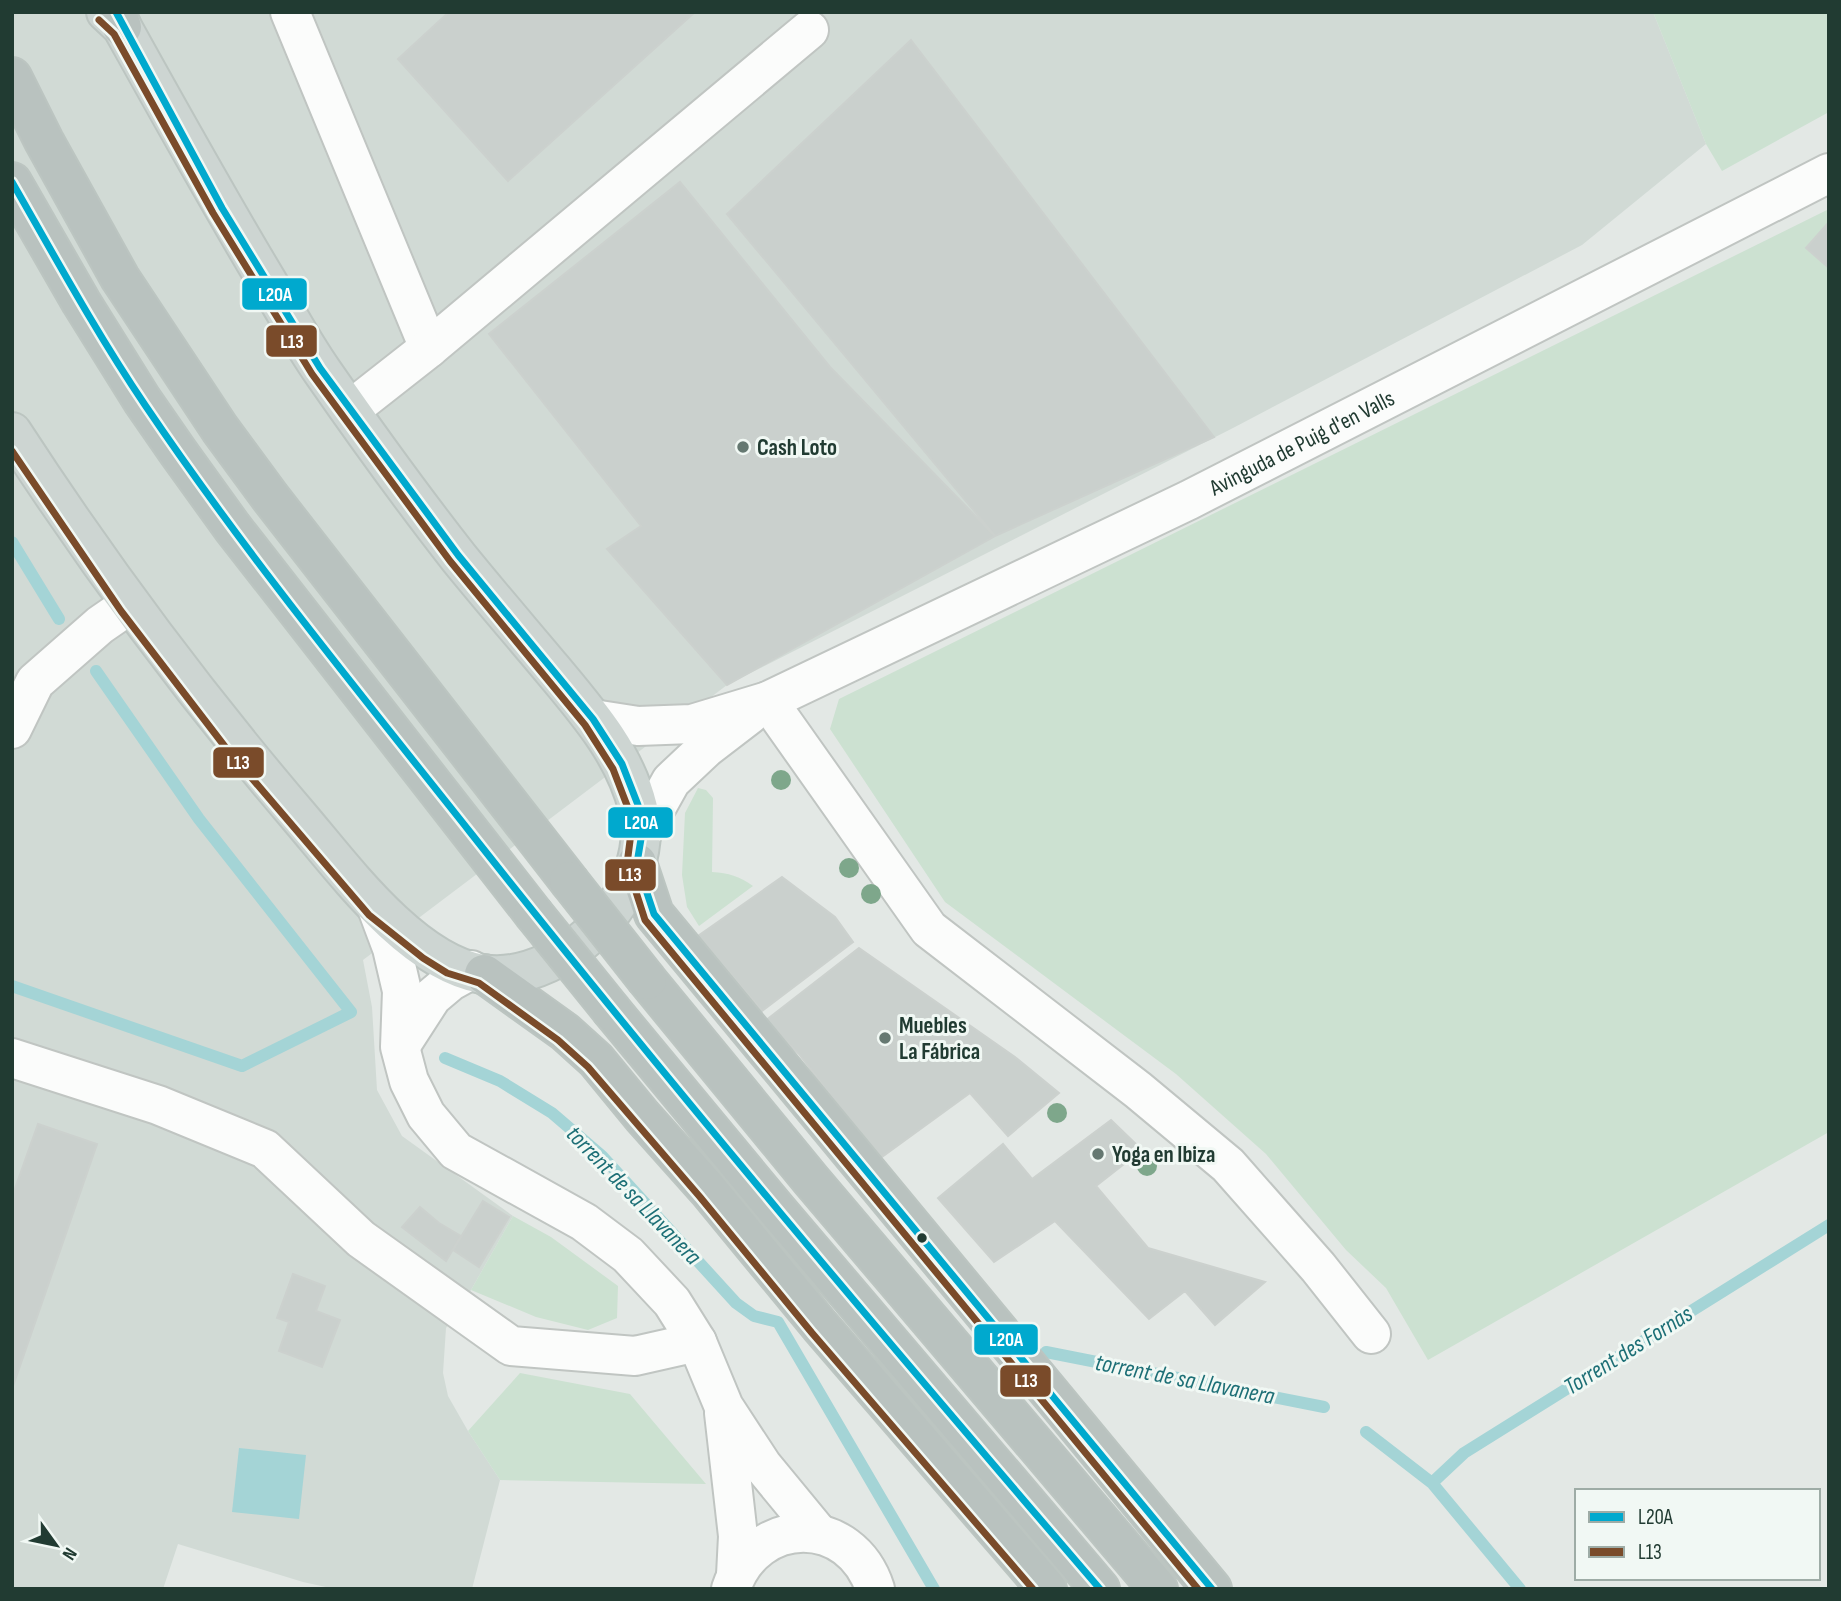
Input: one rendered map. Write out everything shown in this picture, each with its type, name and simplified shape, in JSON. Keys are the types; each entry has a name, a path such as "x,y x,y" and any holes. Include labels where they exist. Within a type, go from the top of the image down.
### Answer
{"highway":[{"path":"12,77 44,141 120,278 220,429 270,497 647,981 819,1191 1158,1589"},
{"path":"12,182 81,302 142,400 240,537 612,1011 820,1261 1100,1589"},
{"path":"640,848 654,914 1212,1589"},
{"path":"477,972 565,1032 596,1059 820,1326 1047,1589"}],"main road":[{"path":"12,432 129,605 234,741 377,908 428,949 477,972 525,971 563,956 592,934 612,912 626,889 640,848 638,805 622,764 593,719 458,555 320,368 222,208 115,17"}],"street":[{"path":"290,12 429,348"},
{"path":"351,410 809,30"},
{"name":"Avinguda de Puig d'en Valls","path":"593,719 638,726 692,724 768,701 1189,500 1829,173"},
{"path":"12,729 36,682 100,625 129,605"},
{"path":"768,701 929,929 1138,1090 1228,1165 1318,1267 1371,1334"},
{"name":"Avinguda de Puig d'en Valls","path":"640,848 671,781 706,748 768,701"},
{"path":"377,908 392,948 402,991 400,1046 409,1081 426,1115 456,1151 584,1222 628,1255 672,1302 697,1342 724,1407 762,1465 818,1534"},
{"path":"400,1046 432,997 451,981 477,972"},
{"path":"12,1058 158,1105 265,1149 361,1239 511,1346 635,1356 697,1342"},
{"path":"724,1407 738,1536 734,1582"},
{"path":"734,1582 747,1559 770,1541 779,1536 798,1533 818,1534 838,1541 857,1555 870,1573 875,1589"}],"shaded area":[{"path":"12,12 1653,12 1706,144 1582,245 1233,428 727,685 363,960 372,1007 377,1090 402,1136 513,1216 446,1328 443,1373 448,1396 500,1480 472,1589 335,1589 178,1544 163,1589 12,1589"}],"green space":[{"path":"1653,12 1829,12 1829,112 1722,171 1706,144"},
{"path":"1829,209 1829,1132 1428,1360 1386,1288 1346,1250 1266,1154 1176,1074 945,902 830,729 839,699"},
{"path":"698,788 706,790 713,798 712,872 734,876 753,886 699,926 687,907 682,875 685,813"},
{"path":"513,1216 551,1237 618,1286 617,1318 588,1330 536,1317 471,1290"},
{"path":"520,1373 630,1394 706,1484 500,1480 468,1431"}],"water":[{"path":"239,1448 306,1455 299,1519 232,1512"}],"building":[{"path":"449,12 695,12 508,181 398,59"},
{"path":"911,40 1214,437 995,536 727,214"},
{"name":"Cash Loto","path":"680,182 830,367 995,536 727,685 607,549 641,526 489,334"},
{"path":"1829,222 1829,268 1806,248"},
{"path":"782,877 835,917 853,942 762,1011 698,936"},
{"name":"Muebles La Fábrica","path":"859,948 1015,1057 1059,1093 1008,1136 970,1093 879,1159 799,1054 765,1021"},
{"path":"1111,1120 1142,1150 1096,1186 1148,1248 1265,1282 1215,1325 1185,1291 1149,1319 1055,1221 994,1262 938,1198 1003,1144 1032,1179"},
{"path":"38,1124 97,1144 12,1389 12,1197"},
{"path":"483,1201 509,1217 479,1267 453,1250"},
{"path":"420,1207 461,1236 446,1261 402,1227"},
{"path":"293,1274 325,1286 316,1311 340,1320 322,1367 279,1351 289,1322 277,1318"}],"waterway":[{"path":"12,542 59,619"},
{"path":"12,986 242,1066 351,1012 199,819 96,671"},
{"name":"torrent de sa Llavanera","path":"445,1058 500,1081 552,1113 602,1156 736,1303 754,1316 778,1322 934,1589"},
{"name":"Torrent des Fornàs","path":"1432,1483 1464,1453 1829,1225"},
{"name":"torrent de sa Llavanera","path":"1046,1352 1324,1407"},
{"path":"1366,1432 1432,1483 1520,1589"}],"transit line":[{"name":"L20A","path":"116,12 222,208 320,368 458,555 593,719 622,764 638,805 642,833 637,863 654,914 1212,1589"},
{"name":"L13","path":"99,20 114,34 213,213 312,374 450,561 585,725 613,769 628,808 631,833 627,864 645,920 1198,1589"},
{"name":"L20A","path":"12,182 127,378 183,460 303,622 703,1119 1100,1589"},
{"name":"L13","path":"12,451 121,611 226,748 369,915 423,958 447,973 479,983 558,1040 588,1067 812,1333 1033,1589"}],"place":[{"name":"Cash Loto","path":"743,447"},
{"name":"Muebles La Fábrica","path":"885,1038"},
{"name":"Yoga en Ibiza","path":"1098,1154"}]}
